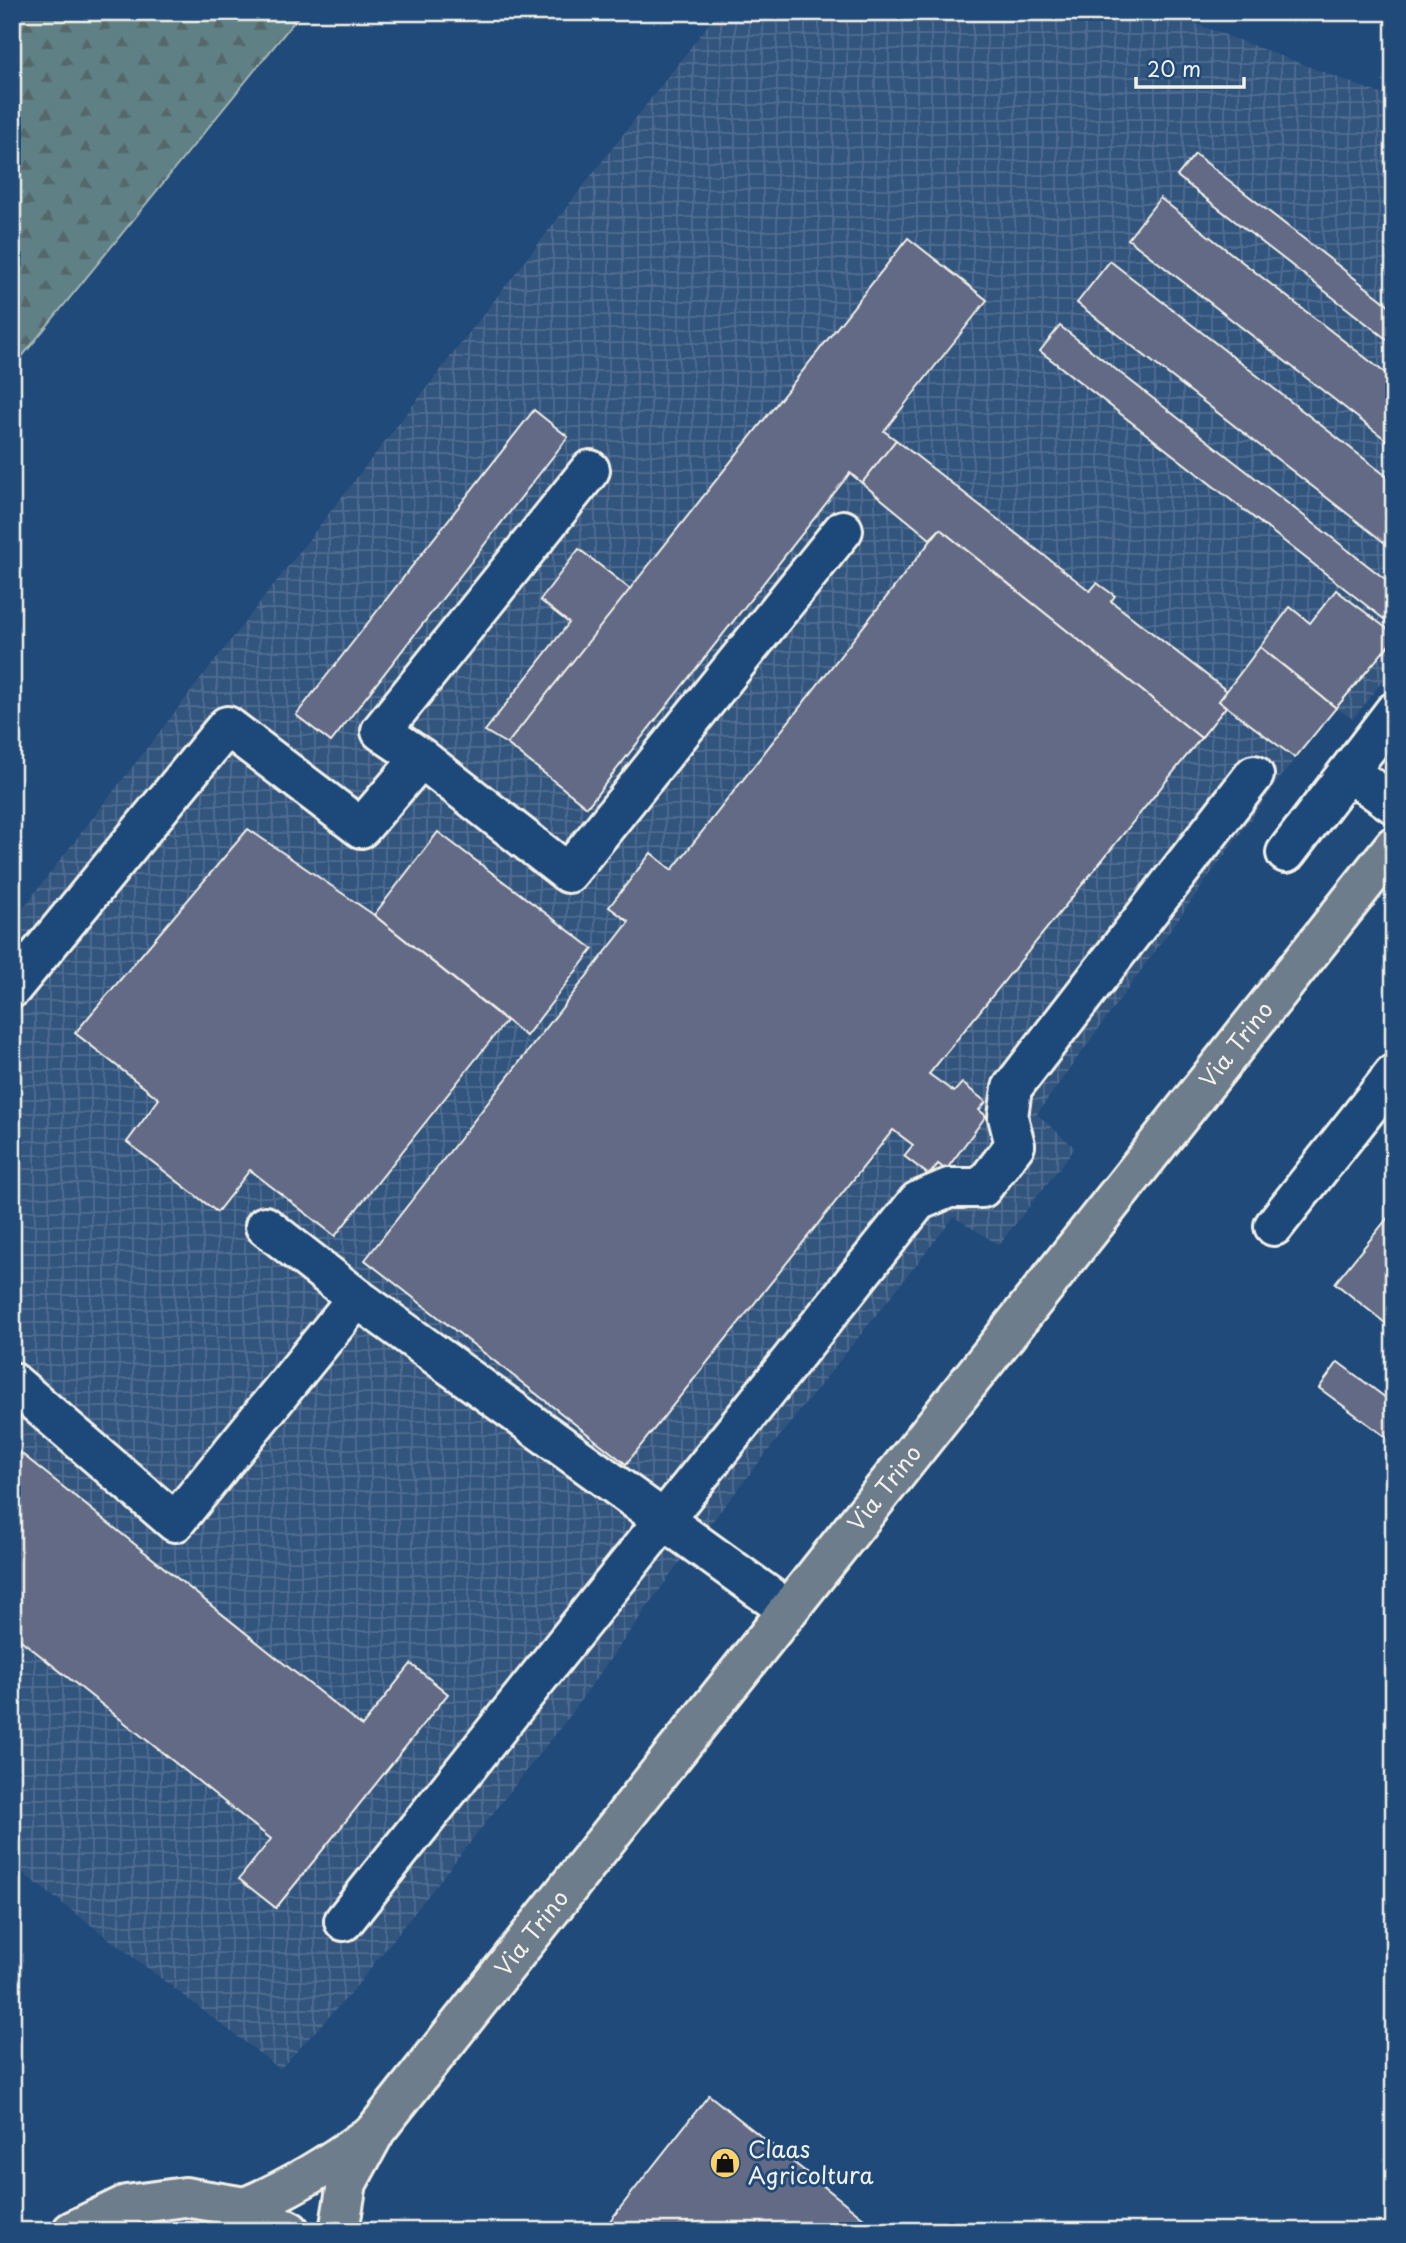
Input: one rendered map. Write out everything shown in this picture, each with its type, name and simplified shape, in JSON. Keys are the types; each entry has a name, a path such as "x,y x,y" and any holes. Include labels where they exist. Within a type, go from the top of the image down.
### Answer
{"main road":[{"name":"Via Trino","path":"339,2231 347,2183 376,2130 1394,846"},
{"name":"Via Trino","path":"245,2207 277,2193 332,2162 376,2130"},
{"path":"72,2231 126,2205 185,2197 245,2207 290,2231"}],"street":[{"path":"590,470 381,732 421,758 568,873 843,530"},
{"path":"1286,853 1394,712"},
{"path":"12,988 227,726 361,828 421,758"},
{"path":"1349,772 1394,804"},
{"path":"344,1921 918,1201 949,1188 982,1188 1015,1144 1008,1117 1012,1088 1254,775"},
{"path":"1274,1226 1394,1074"},
{"path":"265,1226 357,1298 788,1611"},
{"path":"12,1382 175,1522 357,1298"}],"shaded area":[{"path":"718,12 1165,12 1394,99 1394,666 1353,719 1336,708 1295,758 1037,1114 1075,1148 999,1245 954,1217 707,1528 690,1515 684,1556 565,1722 352,1992 280,2069 12,1865 12,922"}],"green space":[{"path":"12,12 302,12 12,369"}],"building":[{"path":"1195,154 1394,309 1394,345 1177,176"},
{"path":"1160,198 1394,380 1394,446 1128,239"},
{"path":"908,238 987,300 884,431 896,440 862,483 850,473 587,807 507,744"},
{"path":"1110,261 1394,482 1394,550 1077,303"},
{"path":"1060,326 1394,586 1394,627 1040,351"},
{"path":"534,410 568,437 331,742 296,715"},
{"path":"896,440 1090,591 1097,583 1115,596 1111,601 1227,691 1219,701 1226,707 1201,738 940,529 930,539 862,483"},
{"path":"940,529 1201,738 929,1074 954,1092 962,1083 986,1102 979,1110 986,1116 946,1170 938,1164 929,1175 904,1156 913,1145 893,1130 626,1464 365,1260 629,922 609,907 651,853 672,870"},
{"path":"579,549 630,589 507,744 485,731 569,623 540,600"},
{"path":"1336,590 1394,634 1394,639 1336,708 1260,647 1290,607 1310,623"},
{"path":"1260,647 1336,708 1295,758 1219,701"},
{"path":"248,829 374,915 506,1021 335,1236 250,1170 217,1212 127,1142 159,1099 75,1033"},
{"path":"438,832 593,949 526,1036 374,915"},
{"path":"1394,1210 1394,1330 1335,1283"},
{"path":"1338,1362 1394,1404 1394,1443 1319,1388"},
{"path":"12,1446 362,1726 411,1664 448,1694 276,1908 239,1879 271,1839 12,1633"},
{"name":"Claas Agricoltura","path":"709,2095 880,2231 602,2231"}],"place":[{"name":"Claas Agricoltura","path":"725,2163"}]}
